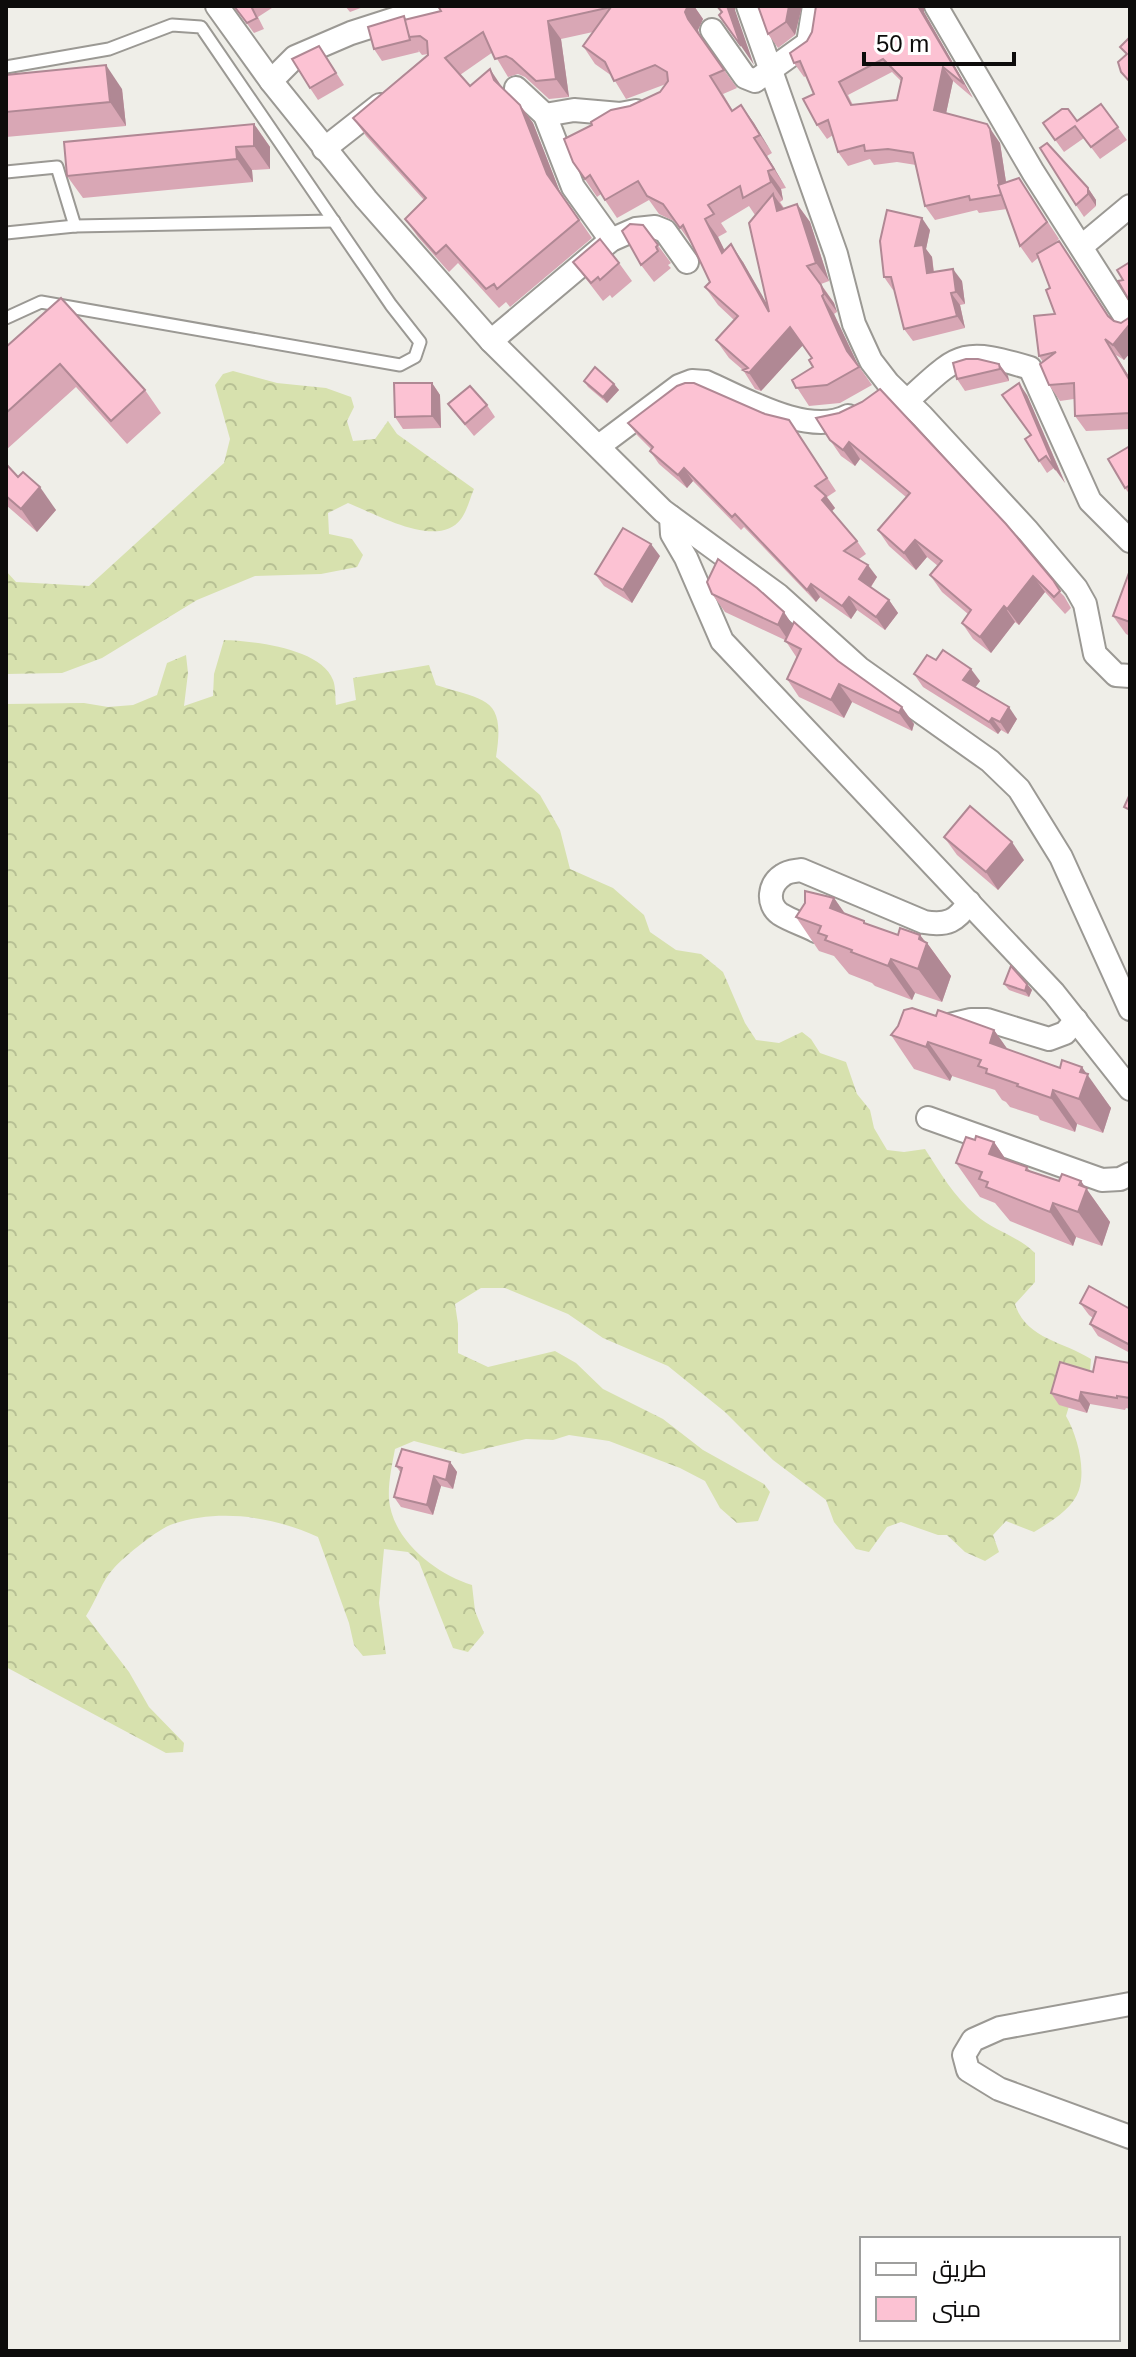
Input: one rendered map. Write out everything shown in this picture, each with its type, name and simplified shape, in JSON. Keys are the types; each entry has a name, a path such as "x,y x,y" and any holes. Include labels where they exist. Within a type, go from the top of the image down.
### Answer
{"street":[{"path":"217,6 324,149 491,341 671,517 750,573 884,688 951,731 990,761 1019,789 1061,857 1130,1009"},
{"path":"271,81 295,57 351,33 446,6"},
{"path":"748,6 836,254 854,324 887,397 1028,531 1076,588 1085,604 1095,654 1116,675 1130,676"},
{"path":"712,30 747,79 755,81 808,43 814,6"},
{"path":"936,6 1033,172 1130,324"},
{"path":"516,88 545,115 573,187 611,240"},
{"path":"324,149 394,94"},
{"path":"545,115 574,110 620,114 637,111 657,101"},
{"path":"1082,246 1130,206"},
{"path":"491,341 611,240 636,229 655,227 665,231 687,262"},
{"path":"599,446 679,386 692,381 706,382 794,419 819,423 843,419 968,356 984,356 1030,368 1090,501 1130,541"},
{"path":"671,517 672,534 686,558 722,641 777,703 1054,993 1130,1089"},
{"path":"816,931 778,913 773,906 771,897 774,884 787,872 801,870 934,924 953,921 969,902"},
{"path":"920,1031 980,1019 1049,1039 1065,1033 1076,1020"},
{"path":"928,1118 1102,1180 1120,1179 1130,1174"},
{"path":"1130,2004 1000,2028 973,2040 964,2055 968,2070 985,2082 1130,2137"}],"lane":[{"path":"6,67 109,49 172,25 201,27 420,342 415,357 400,365 41,302 6,318"},
{"path":"6,172 57,167 75,226"},
{"path":"6,233 75,226 334,221"}],"green space":[{"path":"233,371 277,383 326,388 351,397 354,407 347,421 353,441 375,439 388,421 397,434 474,489 463,516 451,528 423,530 406,527 348,503 328,513 329,534 352,539 363,555 357,567 321,574 255,576 197,600 102,658 62,673 6,674 6,571 16,582 89,586 224,463 230,439 215,385 223,374"},
{"path":"224,640 285,648 315,660 333,680 336,705 356,700 353,678 429,665 436,685 488,704 498,722 496,757 540,795 560,830 570,869 613,888 644,915 650,932 676,950 701,954 723,972 745,1023 756,1040 779,1043 802,1032 820,1053 846,1062 857,1094 870,1110 874,1128 887,1150 904,1152 925,1149 968,1208 983,1221 1035,1253 1035,1282 1015,1304 1020,1316 1036,1332 1091,1359 1090,1371 1074,1390 1066,1416 1077,1442 1081,1481 1076,1497 1066,1509 1034,1532 1006,1521 993,1535 999,1552 985,1561 965,1552 947,1535 938,1535 901,1522 887,1527 869,1552 856,1549 834,1522 826,1500 773,1460 725,1412 668,1366 603,1338 568,1314 505,1288 481,1288 455,1304 458,1353 488,1367 555,1351 576,1363 603,1389 663,1419 703,1450 764,1484 770,1492 758,1521 737,1523 720,1508 705,1481 609,1441 569,1435 553,1440 526,1439 463,1454 414,1441 395,1449 389,1487 392,1514 398,1528 418,1553 444,1573 472,1585 475,1611 484,1633 468,1652 453,1648 419,1562 408,1552 384,1549 379,1603 386,1654 363,1656 354,1645 318,1537 265,1520 210,1516 173,1524 126,1557 110,1573 86,1616 129,1672 149,1707 184,1743 183,1752 166,1753 6,1667 6,704 133,705 157,695 167,663 186,655 188,673 184,706 213,696 214,674"}],"building":[{"path":"234,6 251,6 257,18 247,23"},
{"path":"438,6 688,6 685,12 688,19 724,70 710,76 732,111 741,105 760,135 754,138 774,169 768,171 771,182 743,198 740,186 708,205 714,214 705,219 722,253 731,244 769,312 749,223 773,194 777,211 797,204 816,263 807,266 821,285 822,296 838,332 859,367 827,385 796,388 792,380 813,367 809,360 812,358 790,327 749,373 743,370 748,368 716,340 738,316 705,287 710,282 683,225 680,228 663,204 647,196 638,181 605,200 590,175 585,179 573,162 564,139 592,125 591,122 611,110 630,106 660,92 668,81 667,72 655,65 614,81 605,62 583,46 611,7 548,21 556,79 536,81 512,59 506,56 495,59 483,32 445,58 470,86 490,69 494,80 520,105 547,174 579,220 497,289 494,284 486,289 446,245 436,254 405,219 426,198 353,118 428,55 427,41 420,36 409,37 404,20 441,11"},
{"path":"717,6 727,6 741,46 719,15 722,12"},
{"path":"758,6 789,6 786,22 768,34"},
{"path":"816,6 918,6 964,84 943,67 934,110 987,124 1001,195 970,200 969,196 925,206 913,153 888,149 865,151 864,145 838,152 828,120 817,125 803,99 814,94 800,61 794,63 790,53 807,41 812,32","holes":["883,59 902,78 897,100 851,105 839,82"]},
{"path":"404,16 410,40 374,49 368,27"},
{"path":"1130,37 1130,82 1121,72 1118,62 1127,54 1120,47"},
{"path":"319,46 336,73 310,88 292,59"},
{"path":"106,65 110,102 6,112 6,75"},
{"path":"1101,104 1118,127 1091,147 1075,126 1055,140 1043,123 1062,109 1068,109 1077,121"},
{"path":"254,124 254,146 236,147 237,159 67,176 64,142"},
{"path":"1047,143 1088,188 1088,194 1076,205 1040,148"},
{"path":"1019,178 1047,222 1020,246 998,185"},
{"path":"887,210 922,218 915,246 923,245 927,273 953,269 956,292 951,293 957,316 904,329 891,277 884,277 880,241"},
{"path":"630,224 643,225 658,245 658,251 641,265 622,231"},
{"path":"600,239 619,263 600,280 598,277 591,283 573,262"},
{"path":"1059,241 1108,316 1121,323 1130,317 1130,324 1113,345 1105,339 1130,381 1130,413 1075,416 1074,383 1049,385 1040,364 1056,352 1039,356 1034,316 1055,314 1046,290 1050,288 1037,254"},
{"path":"1130,262 1130,302 1118,281 1123,280 1117,270"},
{"path":"61,298 145,390 111,421 60,364 6,413 6,347"},
{"path":"966,359 999,364 1000,369 957,379 953,363"},
{"path":"595,367 614,384 603,397 584,381"},
{"path":"394,383 432,383 432,416 395,417"},
{"path":"685,383 694,383 765,414 789,420 827,478 815,486 826,496 822,500 857,541 844,551 868,565 859,579 889,600 876,617 849,597 842,606 811,584 807,590 735,514 732,517 684,468 678,475 650,451 653,447 628,423"},
{"path":"1019,383 1056,470 1046,456 1039,461 1025,439 1031,435 1002,395"},
{"path":"470,386 487,405 465,424 448,404"},
{"path":"880,389 1006,524 1053,580 1060,591 1054,597 1033,576 980,637 962,623 971,610 930,575 942,561 915,540 904,553 878,530 910,493 849,442 843,450 830,440 816,418 839,413"},
{"path":"1130,446 1130,485 1125,488 1108,459"},
{"path":"6,464 18,477 23,472 40,487 21,509 6,496"},
{"path":"623,528 651,544 623,590 595,574"},
{"path":"718,559 784,612 778,625 712,594 707,582"},
{"path":"1130,570 1130,622 1113,616"},
{"path":"794,622 838,661 902,707 899,713 839,684 831,700 787,679 801,649 785,641"},
{"path":"943,650 971,669 963,680 1009,707 1000,722 992,718 989,722 914,674 927,655 936,660"},
{"path":"1130,794 1130,810 1124,807"},
{"path":"970,806 1012,842 986,872 944,837"},
{"path":"805,891 834,898 830,908 864,923 898,935 900,928 920,935 919,939 927,943 918,969 891,959 888,966 825,940 827,936 818,933 821,926 796,917 805,903"},
{"path":"1011,966 1027,984 1025,991 1004,984"},
{"path":"912,1008 936,1016 938,1010 994,1030 990,1043 1060,1068 1062,1060 1082,1067 1080,1072 1088,1074 1079,1099 1053,1090 1051,1098 986,1073 987,1069 978,1066 981,1060 928,1042 926,1047 891,1035 904,1010"},
{"path":"976,1136 994,1142 989,1154 1027,1167 1026,1170 1059,1181 1062,1174 1081,1181 1079,1185 1087,1188 1078,1212 1053,1203 1050,1212 986,1187 988,1182 979,1179 982,1172 956,1163 966,1137 975,1140"},
{"path":"1089,1286 1130,1309 1130,1345 1090,1324 1096,1312 1080,1303"},
{"path":"1096,1357 1130,1363 1130,1398 1081,1392 1079,1401 1051,1393 1060,1362 1093,1372"},
{"path":"402,1449 450,1462 446,1480 434,1476 427,1505 394,1497 402,1468 396,1466"}]}
